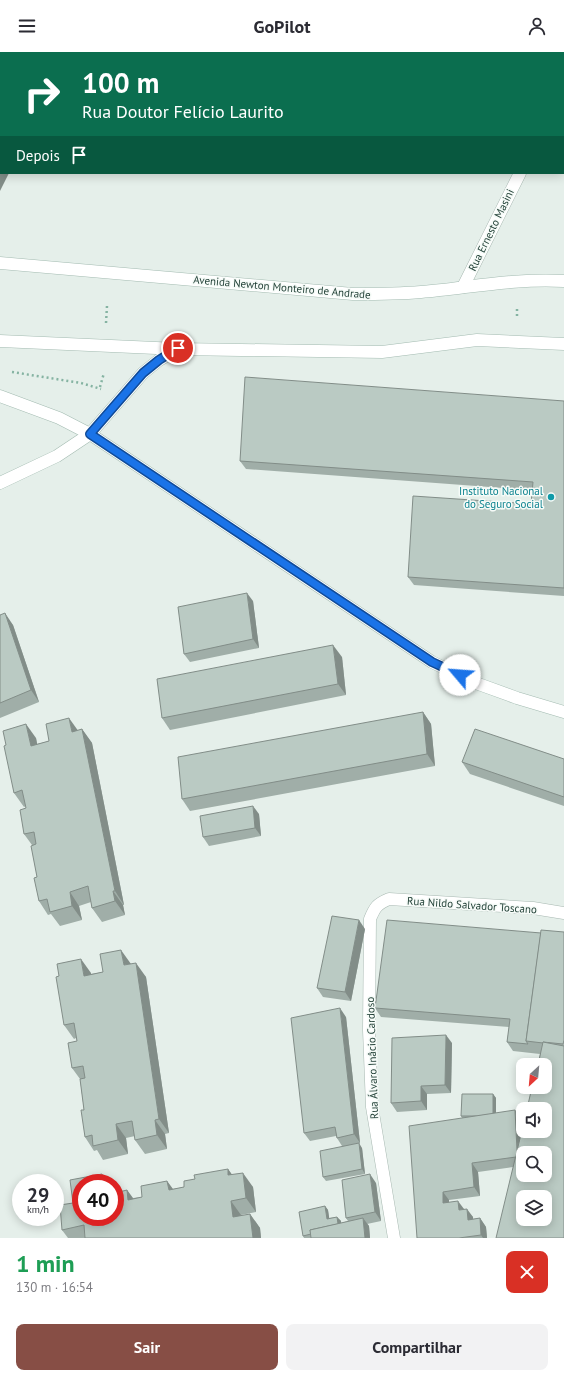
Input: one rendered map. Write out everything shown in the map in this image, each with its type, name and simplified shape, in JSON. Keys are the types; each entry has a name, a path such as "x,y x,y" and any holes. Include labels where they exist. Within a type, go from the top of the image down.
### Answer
{"street":[{"name":"Rua Ernesto Masini","path":"463,287 520,174"},
{"name":"Avenida Newton Monteiro de Andrade","path":"0,263 353,294 389,295 517,281 564,281"},
{"path":"0,341 178,348 382,352 477,340 564,344"},
{"path":"0,483 57,456 90,434 143,373 159,360 178,348"},
{"path":"0,396 59,418 90,434 432,662 473,682 517,698 564,712"},
{"name":"Rua Nildo Salvador Toscano","path":"380,903 389,899 533,908 564,913"},
{"name":"Rua Álvaro Inâcio Cardoso","path":"380,903 374,909 370,920 369,1030 372,1107 394,1238"}],"path":[{"path":"106,326 107,306"},
{"path":"517,309 517,318"},
{"path":"12,372 80,382 106,392"},
{"path":"100,389 104,373"}],"building":[{"name":"Instituto Nacional do Seguro Social","path":"245,377 564,401 564,588 408,577 413,496 531,504 533,482 240,461"},
{"path":"247,593 253,639 184,654 178,607"},
{"path":"5,613 31,690 0,703 0,615"},
{"path":"333,645 338,684 162,718 157,679"},
{"path":"423,712 427,754 182,799 178,757"},
{"path":"69,718 72,732 82,729 115,891 113,891 115,901 92,908 88,886 70,892 72,906 50,912 47,899 39,901 34,878 37,877 31,846 36,844 34,832 24,834 20,810 26,808 22,790 14,793 4,746 6,745 3,731 26,724 31,746 49,741 46,724"},
{"path":"475,729 564,759 564,797 462,762"},
{"path":"253,806 255,828 203,837 200,816"},
{"path":"332,916 359,920 345,992 317,988"},
{"path":"387,920 541,933 526,1041 528,1044 507,1042 510,1019 375,1008"},
{"path":"541,930 564,932 563,1044 526,1041"},
{"path":"121,950 124,965 136,963 159,1119 155,1120 157,1135 135,1140 132,1121 116,1124 118,1140 93,1146 92,1135 85,1137 81,1110 84,1110 80,1079 85,1078 83,1066 72,1068 68,1043 77,1041 74,1023 64,1025 56,977 59,976 57,964 81,959 84,976 103,972 100,954"},
{"path":"340,1008 354,1134 337,1138 335,1127 304,1133 291,1018"},
{"path":"446,1035 445,1085 421,1086 421,1101 391,1103 392,1038"},
{"path":"543,1042 564,1046 564,1238 496,1238 516,1155 516,1182 552,1182 552,1146 518,1146 520,1138 552,1138 552,1102 529,1102 530,1094 552,1094 552,1058 540,1058"},
{"path":"462,1094 493,1094 493,1114 461,1116"},
{"path":"515,1110 516,1157 472,1163 474,1187 443,1192 443,1203 458,1201 459,1210 467,1209 468,1220 480,1218 481,1235 459,1238 417,1238 409,1126"},
{"path":"359,1143 362,1169 323,1177 320,1151"},
{"path":"228,1169 228,1175 243,1173 246,1198 231,1201 233,1217 250,1214 253,1238 85,1238 84,1226 124,1226 124,1191 127,1190 128,1200 142,1197 141,1186 167,1181 169,1190 184,1187 184,1181 195,1179 194,1175"},
{"path":"370,1174 375,1212 346,1218 342,1180"},
{"path":"70,1180 72,1180 72,1195"},
{"path":"72,1203 72,1226 80,1226 62,1230 62,1226 64,1226 64,1204"},
{"path":"325,1206 327,1219 337,1217 338,1224 310,1230 311,1234 303,1236 299,1212"},
{"path":"363,1218 365,1238 311,1238 310,1230"}],"place":[{"name":"Instituto Nacional do Seguro Social","path":"551,497"}],"route":[{"path":"178,348 159,360 143,373 130,386 90,434 432,662 460,675"}]}
